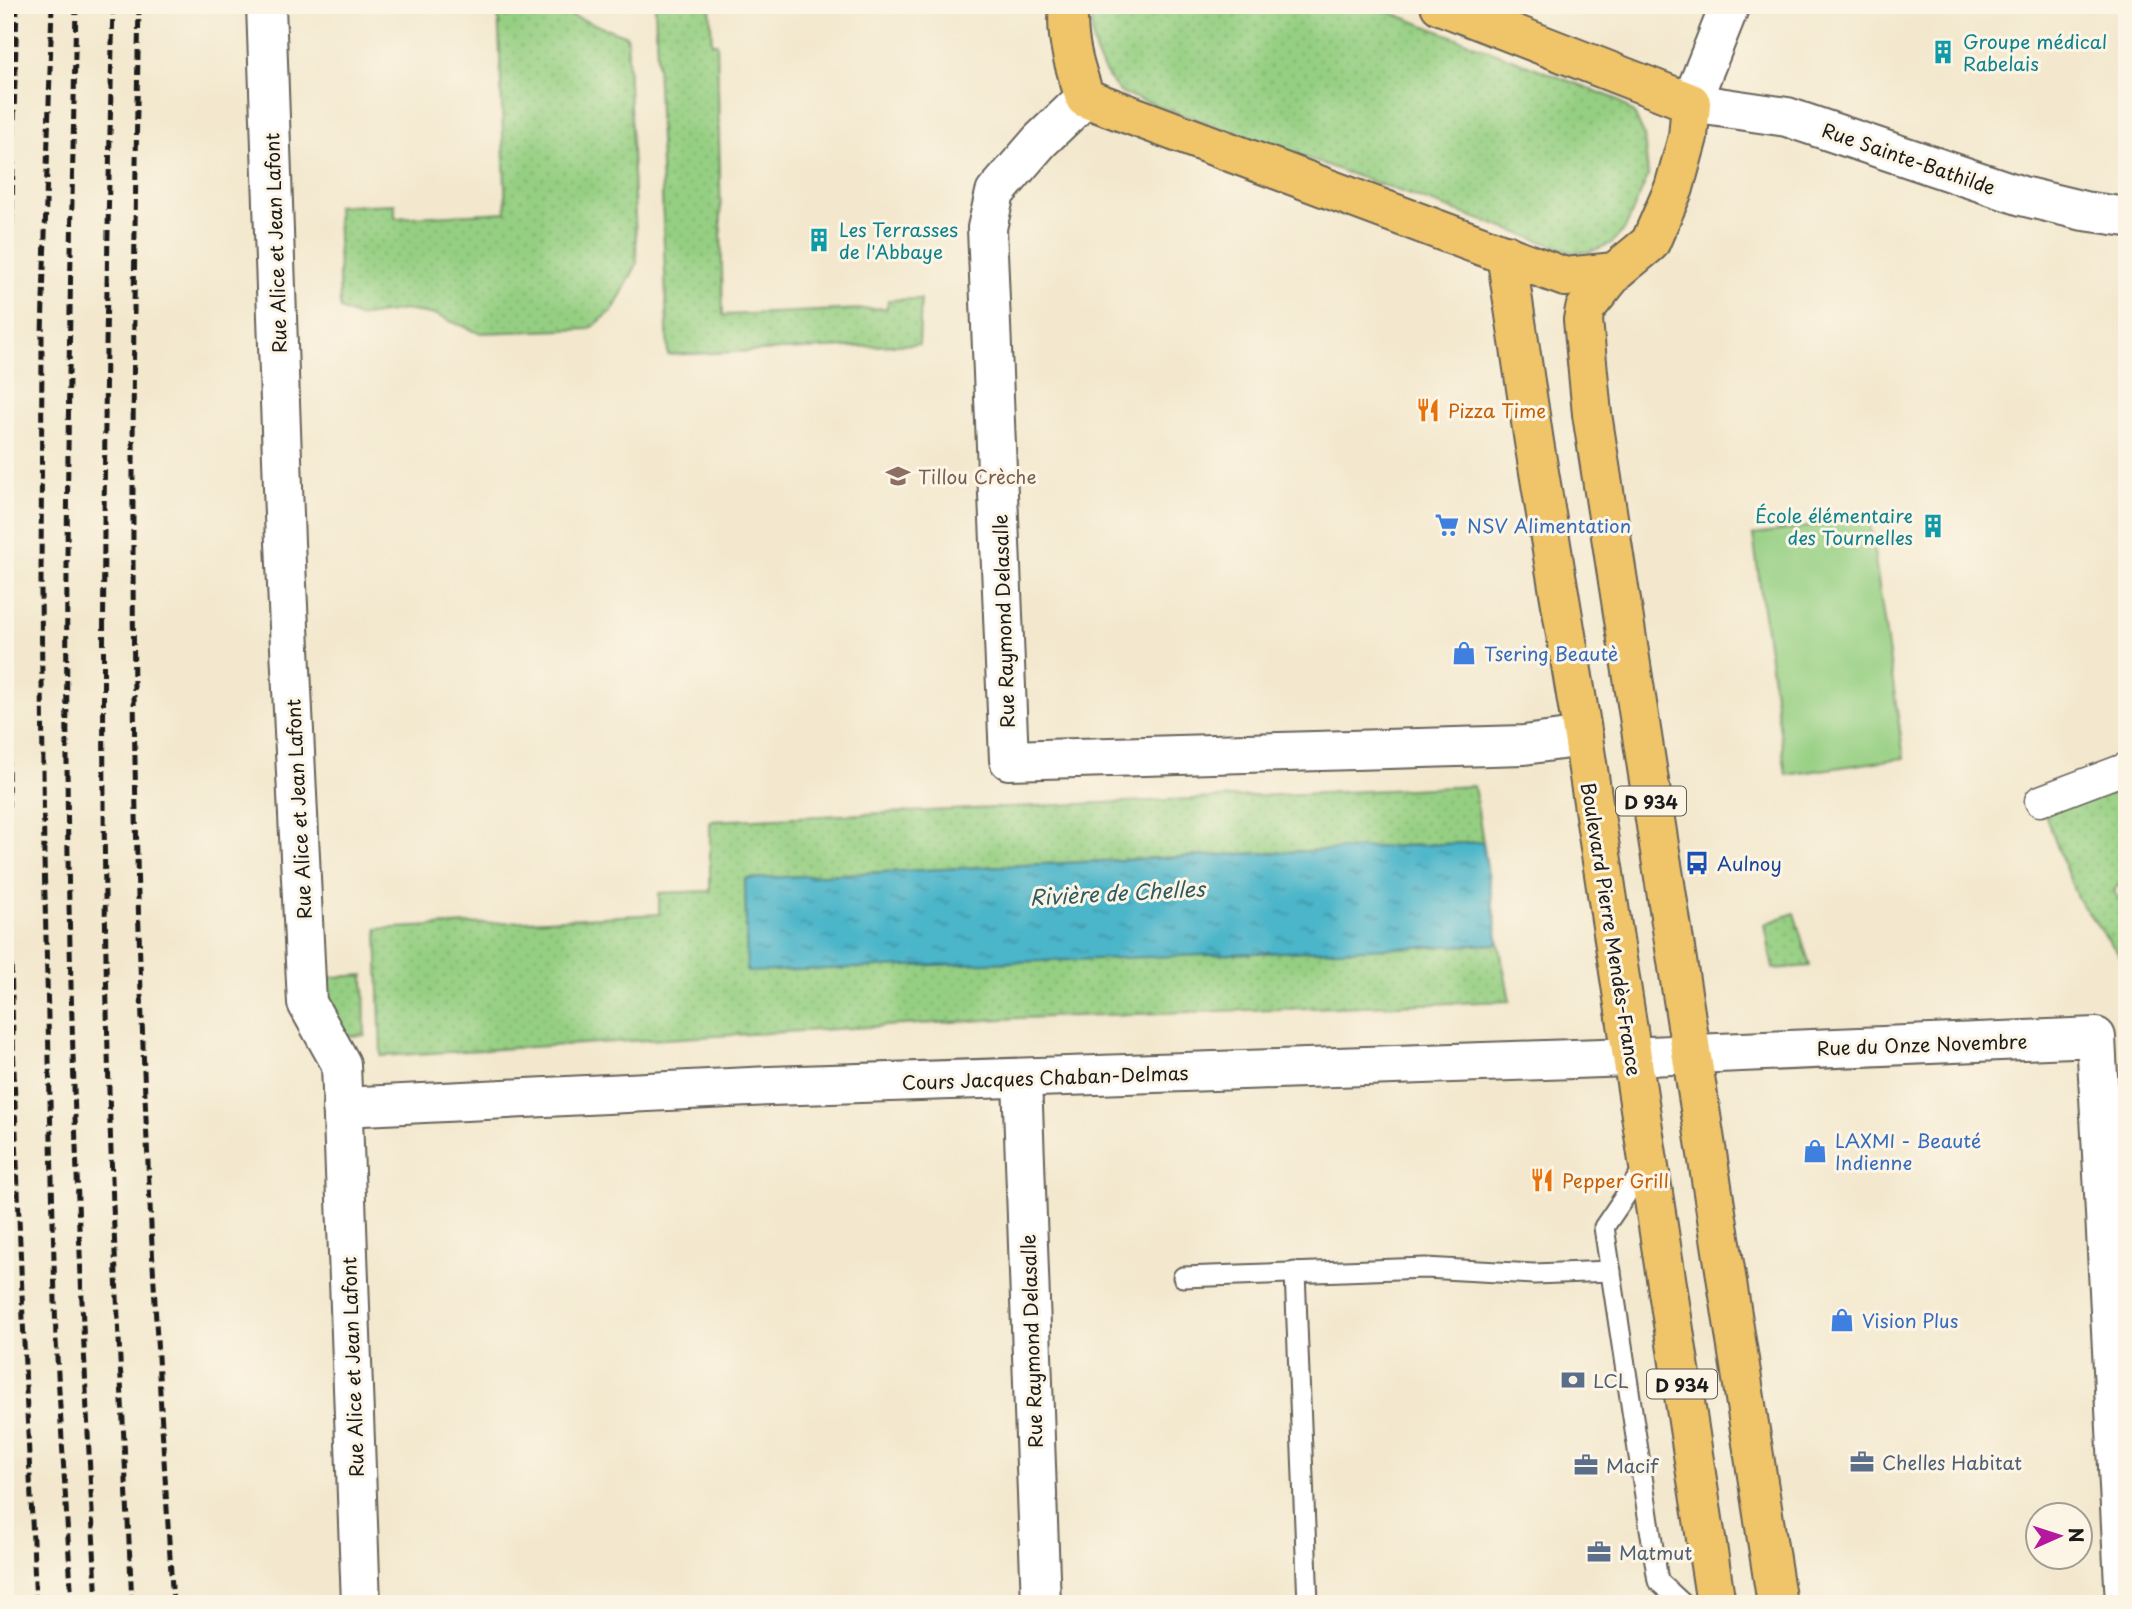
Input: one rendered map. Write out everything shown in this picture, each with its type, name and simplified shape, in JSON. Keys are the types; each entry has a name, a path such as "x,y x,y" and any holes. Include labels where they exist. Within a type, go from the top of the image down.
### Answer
{"main road":[{"path":"1069,5 1071,55 1085,98 1565,277 1615,272 1650,243 1674,188 1688,137 1691,103 1440,5"},
{"name":"Boulevard Pierre Mendès-France","path":"1506,254 1716,1604"},
{"name":"D 934","path":"1615,272 1585,309 1583,320 1592,414 1777,1604"}],"street":[{"name":"Rue Alice et Jean Lafont","path":"266,5 285,543 307,1003 341,1064 361,1604"},
{"path":"1691,103 1730,5"},
{"name":"Rue Raymond Delasalle","path":"1085,98 1040,141 995,193 987,228 1009,760 1524,745 1583,737"},
{"name":"Rue Sainte-Bathilde","path":"1691,103 1787,117 2022,196 2084,211 2127,217"},
{"path":"2040,801 2127,768"},
{"name":"Rue du Onze Novembre","path":"1748,1051 2096,1037 2125,1604"},
{"name":"Cours Jacques Chaban-Delmas","path":"342,1107 770,1086 1748,1051"},
{"name":"Rue Raymond Delasalle","path":"1022,1079 1041,1604"}],"lane":[{"path":"1647,1164 1604,1227 1658,1581 1683,1604"},
{"path":"1182,1277 1425,1268 1534,1274 1612,1271"},
{"path":"1295,1272 1308,1604"}],"green space":[{"path":"498,5 542,5 627,36 637,264 613,310 590,329 479,333 436,315 405,310 358,317 340,309 337,206 395,204 395,218 506,212"},
{"path":"655,5 710,5 712,43 717,43 723,315 887,308 888,300 921,299 919,344 668,355"},
{"path":"1094,5 1371,5 1616,99 1634,113 1644,135 1648,176 1625,229 1612,243 1590,252 1572,252 1121,93 1106,74 1096,53 1092,30"},
{"path":"1869,518 1904,758 1786,775 1753,535"},
{"path":"2127,783 2127,872 2114,891 2127,909 2127,965 2077,898 2045,814"},
{"path":"1474,786 1483,842 745,879 747,971 1499,944 1510,1001 1020,1018 381,1056 377,929 659,914 659,893 710,891 710,821"},
{"path":"1794,913 1810,966 1773,969 1765,924"},
{"path":"364,975 365,1035 341,1037 321,1005 319,978"}],"water":[{"name":"Rivière de Chelles","path":"1483,842 1499,944 747,972 745,879"}],"railway":[{"path":"17,5 8,431 9,857 13,1044 36,1604"},
{"path":"52,5 42,334 44,857 56,1341 72,1604"},
{"path":"76,5 67,538 68,857 79,1231 97,1604"},
{"path":"113,5 105,412 104,819 111,1154 132,1604"},
{"path":"139,5 133,431 137,857 151,1231 173,1604"}],"place":[{"name":"Groupe médical Rabelais","path":"1943,52"},
{"name":"Les Terrasses de l'Abbaye","path":"819,240"},
{"name":"Pizza Time","path":"1428,410"},
{"name":"Tillou Crèche","path":"898,476"},
{"name":"NSV Alimentation","path":"1447,525"},
{"name":"École élémentaire des Tournelles","path":"1933,526"},
{"name":"Tsering Beautè","path":"1464,653"},
{"name":"Aulnoy","path":"1697,863"},
{"name":"LAXMI - Beauté Indienne","path":"1815,1151"},
{"name":"Pepper Grill","path":"1542,1180"},
{"name":"Vision Plus","path":"1842,1320"},
{"name":"LCL","path":"1573,1380"},
{"name":"Chelles Habitat","path":"1862,1462"},
{"name":"Macif","path":"1586,1465"},
{"name":"Matmut","path":"1599,1552"}]}
